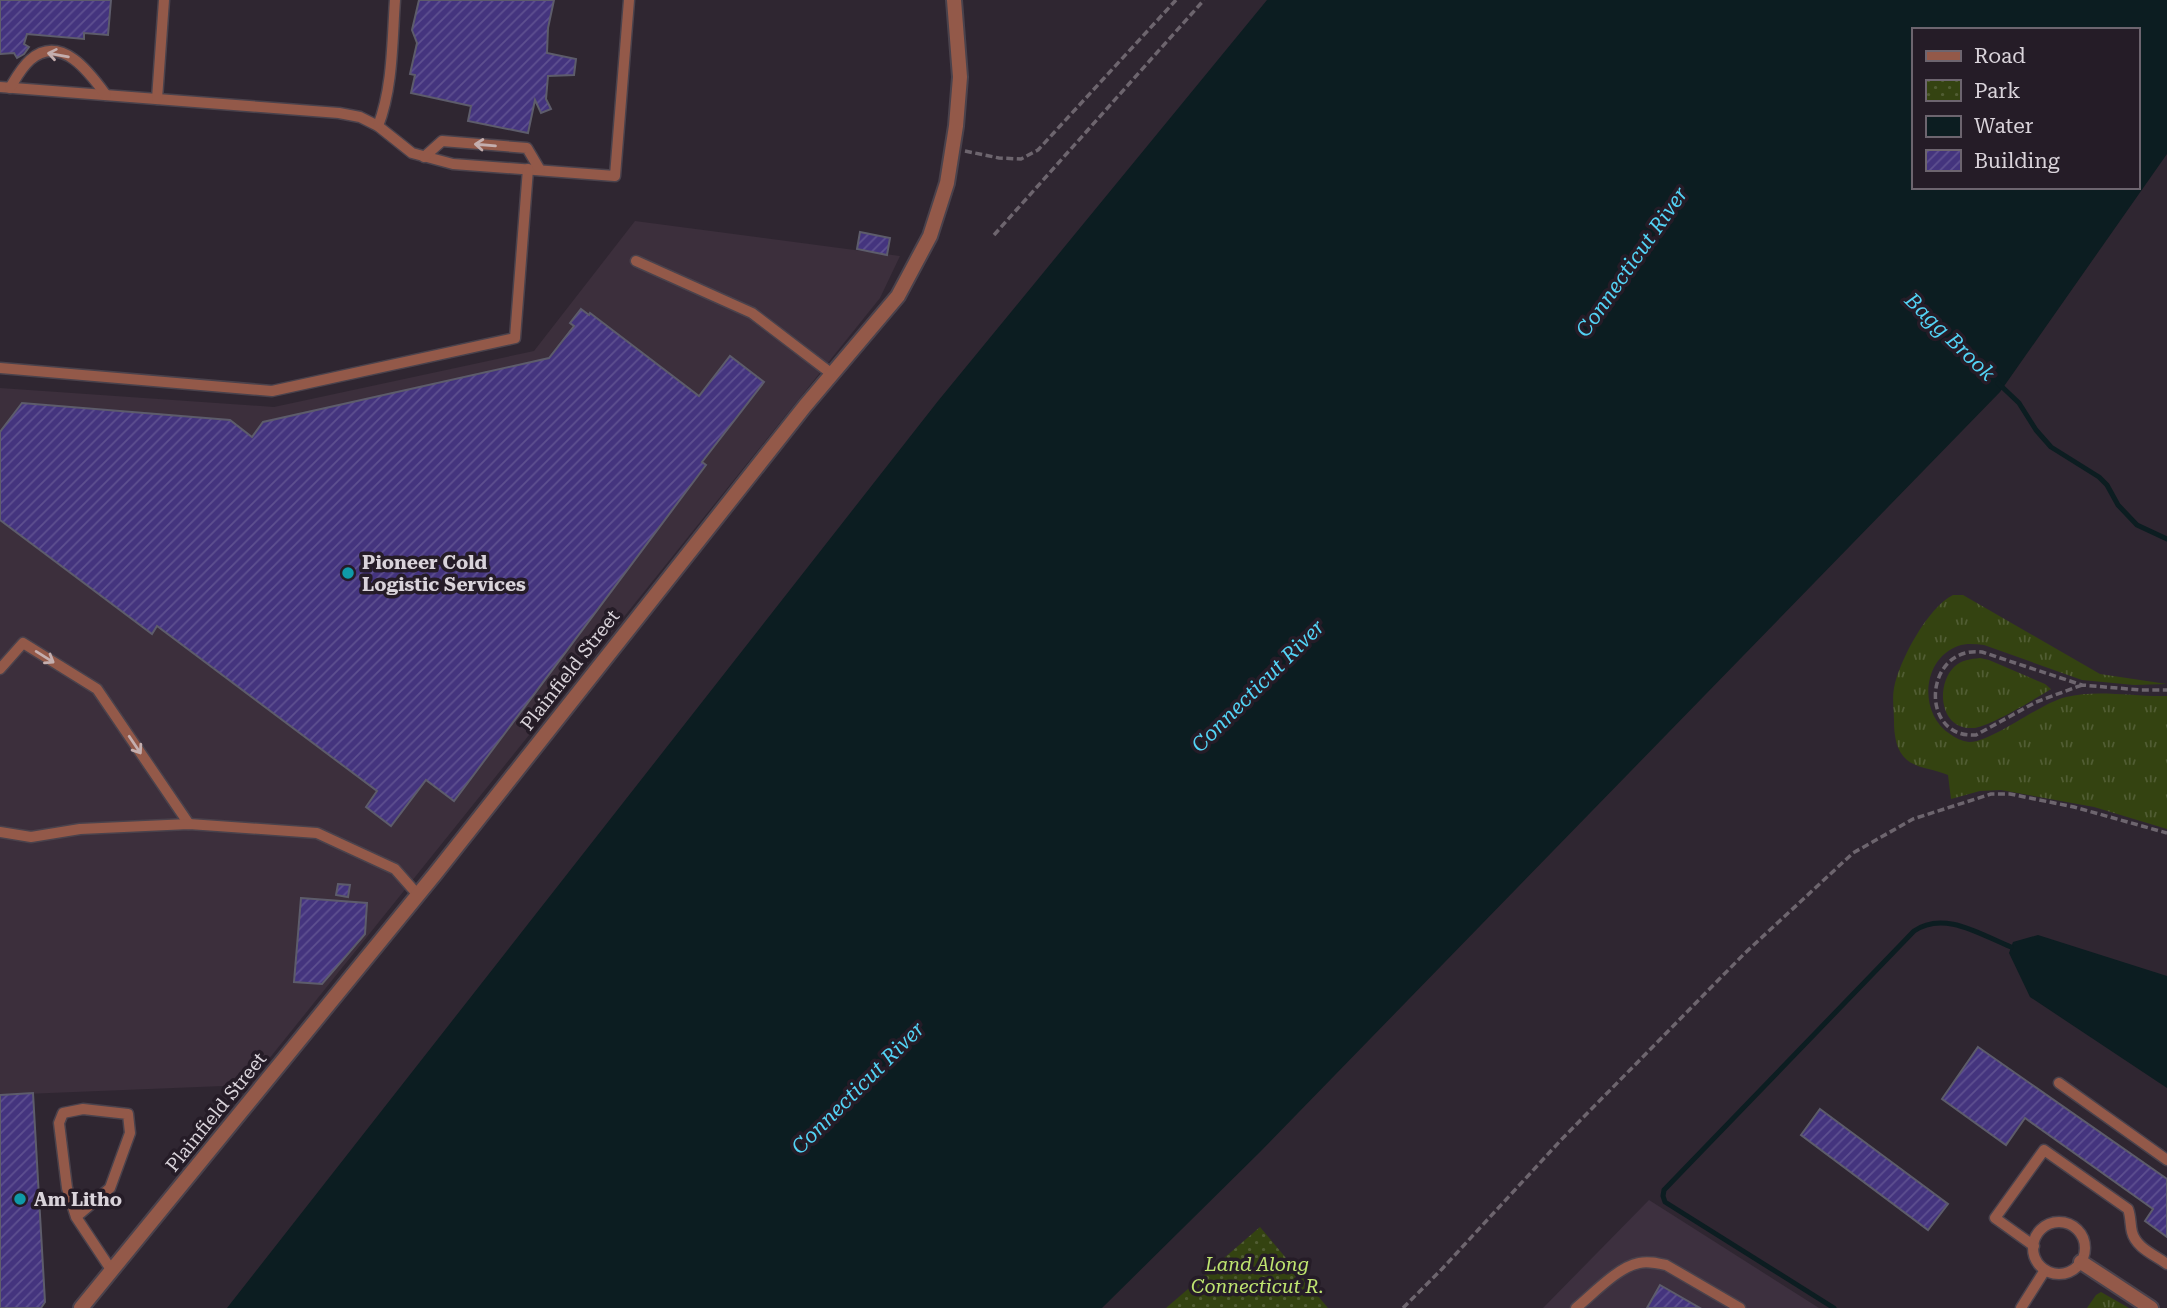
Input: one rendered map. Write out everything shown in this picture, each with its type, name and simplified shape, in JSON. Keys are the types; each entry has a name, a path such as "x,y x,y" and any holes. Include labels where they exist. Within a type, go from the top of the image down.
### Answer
{"street":[{"name":"Plainfield Street","path":"81,1308 418,895 645,607 898,296 930,236 947,183 960,77 954,0"},
{"path":"2081,1262 2151,1308"}],"lane":[{"path":"157,99 164,0"},
{"path":"378,126 388,86 395,0"},
{"path":"5,87 339,113 360,117 378,126 412,153 453,164 615,176 629,0"},
{"path":"5,87 32,58 50,51 64,53 78,61 89,71 106,95"},
{"path":"424,157 442,141 527,148 540,170"},
{"path":"0,368 272,391 515,338 528,169"},
{"path":"636,261 752,313 832,374"},
{"path":"0,669 23,643 97,689 190,824"},
{"path":"0,832 31,837 80,829 190,824 317,833 395,869 418,895"},
{"path":"2059,1083 2167,1160"},
{"path":"76,1217 110,1188 130,1133 128,1114 83,1109 63,1113 59,1123 67,1188 76,1217 112,1271"},
{"path":"2034,1247 1995,1218 2044,1150 2128,1209 2138,1244 2167,1264"},
{"path":"2058,1222 2066,1223 2080,1232 2084,1240 2085,1249 2081,1262 2072,1271 2063,1274 2045,1270 2035,1258 2037,1235 2043,1228 2058,1222"},
{"path":"1576,1308 1625,1268 1653,1262 1666,1265 1740,1308"},
{"path":"2021,1308 2045,1270"}],"path":[{"path":"953,149 999,158 1021,159 1038,150 1176,0"},
{"path":"994,235 1204,0"},
{"path":"2081,685 2036,702 1976,735 1951,727 1939,716 1935,701 1937,685 1950,662 1957,655 1973,651 2081,685 2167,690"},
{"path":"1403,1308 1443,1269 1561,1140 1745,953 1853,853 1913,819 1991,794 2010,794 2074,807 2167,834"}],"shaded area":[{"name":"Pioneer Cold Logistic Services","path":"635,221 900,256 880,298 248,1085 0,1095 0,388 274,407 534,351"},
{"path":"1649,1200 1819,1308 1543,1308"}],"green space":[{"path":"1953,595 1963,595 2100,674 2167,684 2134,685 2082,680 1984,645 1964,644 1946,653 1937,662 1928,687 1933,713 1940,725 1954,737 1969,742 1990,736 2066,697 2103,693 2167,696 2167,829 2094,807 2001,790 1980,791 1951,799 1948,775 1916,765 1903,756 1894,732 1893,696 1897,677 1916,636 1943,601"},
{"path":"1980,658 2045,684 2051,689 1980,727 1962,727 1947,715 1944,685 1954,667 1966,660"},
{"name":"Land Along Connecticut R.","path":"1260,1227 1328,1308 1166,1308"},
{"path":"2101,1292 2129,1308 2087,1308"}],"water":[{"name":"Connecticut River","path":"1267,0 2167,0 2167,154 2000,392 1260,1152 1102,1308 227,1308 938,401"},
{"path":"2038,935 2167,976 2167,1088 2030,997 2009,953 2013,942"}],"building":[{"path":"0,0 111,0 108,35 84,33 84,39 27,34 24,44 29,47 24,54 17,58 14,53 0,54"},
{"path":"419,0 554,0 548,28 547,53 576,59 574,75 548,76 546,99 551,109 541,113 535,100 528,133 468,121 471,106 411,93 415,75 410,74 417,43 412,30"},
{"path":"860,232 890,238 887,255 857,249"},
{"name":"Pioneer Cold Logistic Services","path":"581,309 589,315 590,313 699,396 730,356 764,382 702,462 706,465 454,801 426,780 391,826 366,807 377,791 157,626 152,634 0,520 0,432 22,403 230,420 252,437 263,422 549,358 574,326 570,323"},
{"path":"338,884 350,885 348,897 336,895"},
{"path":"301,898 367,903 365,934 322,984 294,982"},
{"path":"1978,1047 2167,1179 2167,1237 2145,1221 2153,1209 2025,1118 2006,1145 1942,1099"},
{"name":"Am Litho","path":"33,1093 45,1302 41,1308 0,1308 0,1095"},
{"path":"1820,1109 1948,1204 1928,1230 1801,1135"},
{"path":"1660,1285 1700,1308 1647,1308"}],"waterway":[{"name":"Bagg Brook","path":"1998,383 2019,403 2036,430 2051,447 2099,477 2107,485 2118,505 2137,525 2167,539"},
{"path":"1834,1308 1665,1202 1664,1190 1914,931 1926,925 1950,924 1975,931 2011,947"}],"place":[{"name":"Pioneer Cold Logistic Services","path":"348,573"},
{"name":"Am Litho","path":"20,1199"}]}
